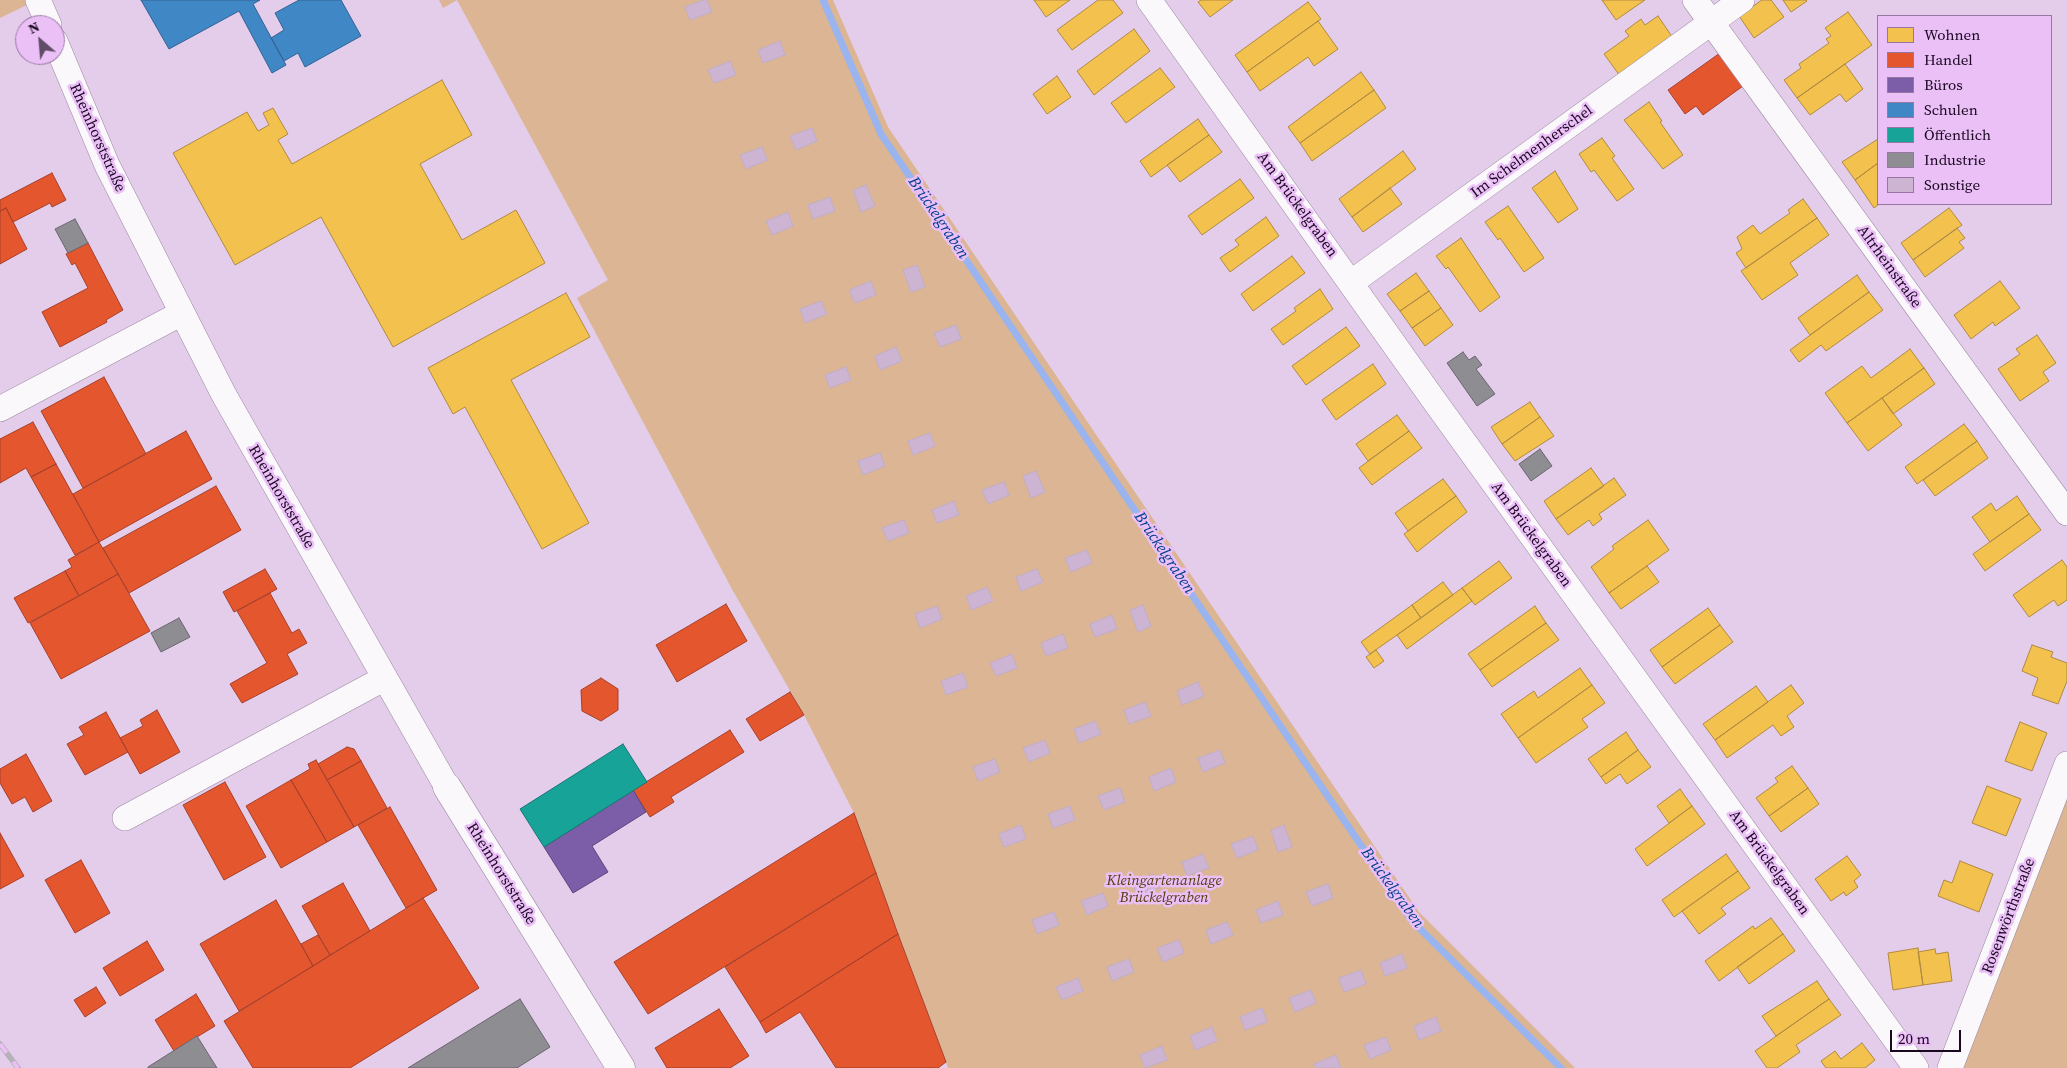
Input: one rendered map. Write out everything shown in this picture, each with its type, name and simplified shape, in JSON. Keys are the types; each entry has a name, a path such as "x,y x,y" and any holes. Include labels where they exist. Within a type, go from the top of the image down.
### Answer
{"street":[{"path":"38,0 44,15"},
{"name":"Am Brückelgraben","path":"1149,0 1352,282 1433,399 1916,1068"},
{"name":"Altrheinstraße","path":"1696,0 2067,513"},
{"path":"1711,22 1742,0"},
{"name":"Im Schelmenherschel","path":"1352,282 1711,22"},
{"name":"Rheinhorststraße","path":"65,65 107,165 235,416 447,787 621,1068"},
{"path":"0,409 182,313"},
{"path":"125,818 385,678"},
{"name":"Rosenwörthstraße","path":"1950,1068 2067,764"}],"green space":[{"path":"0,0 37,0 0,18"},
{"path":"439,0 457,0 443,8"},
{"name":"Kleingartenanlage Brückelgraben","path":"457,0 833,0 888,127 1419,912 1575,1068 948,1068 854,813 804,715 733,591 577,298 608,280"},
{"path":"2067,786 2067,1068 1959,1068"}],"building: Wohnen":[{"path":"1034,0 1070,0 1046,17"},
{"path":"1098,0 1113,0 1123,13 1072,50 1057,30"},
{"path":"1201,0 1233,0 1210,17 1198,2"},
{"path":"1602,0 1645,0 1616,20"},
{"path":"1762,0 1771,0 1784,17 1754,38 1739,16"},
{"path":"1783,0 1806,0 1807,1 1791,12"},
{"path":"1308,2 1321,19 1247,72 1235,55"},
{"path":"1848,12 1872,45 1797,98 1784,80 1801,68 1799,64 1829,43 1826,39 1831,36 1825,28"},
{"path":"1658,16 1673,38 1620,76 1604,54 1629,36 1625,31 1641,19 1645,25"},
{"path":"1318,21 1338,49 1314,66 1308,57 1260,91 1247,72"},
{"path":"1134,29 1150,51 1094,95 1077,71"},
{"path":"1845,64 1863,89 1846,102 1840,94 1810,115 1797,98"},
{"path":"1160,68 1175,87 1126,123 1111,103"},
{"path":"1361,72 1374,90 1300,143 1288,127"},
{"path":"1057,76 1071,97 1047,114 1033,94"},
{"path":"442,80 472,135 420,164 462,240 516,210 545,263 393,347 321,217 235,265 173,153 247,112 258,131 269,125 263,113 273,108 288,134 278,140 292,164"},
{"path":"1374,90 1386,108 1312,161 1300,143"},
{"path":"1649,102 1662,121 1660,122 1683,155 1663,169 1624,120"},
{"path":"1198,119 1209,135 1151,177 1140,161"},
{"path":"1209,135 1222,152 1180,182 1167,165"},
{"path":"1602,138 1615,156 1612,158 1634,189 1617,201 1594,170 1591,172 1579,154"},
{"path":"1877,140 1877,164 1855,180 1842,162"},
{"path":"1403,151 1416,169 1352,217 1339,199"},
{"path":"1877,164 1878,205 1874,208 1855,180"},
{"path":"1555,171 1578,209 1558,223 1532,188"},
{"path":"1240,179 1254,198 1202,235 1188,216"},
{"path":"1390,188 1402,204 1363,232 1352,217"},
{"path":"1803,199 1817,218 1746,268 1736,253 1742,249 1737,237 1753,225 1760,234 1790,213 1788,210"},
{"path":"1508,206 1544,258 1524,272 1500,238 1498,240 1485,222"},
{"path":"1949,208 1962,225 1913,260 1901,243"},
{"path":"1266,217 1279,236 1230,272 1220,258 1239,245 1235,240"},
{"path":"1817,218 1829,235 1790,263 1798,275 1762,300 1741,271"},
{"path":"1957,228 1965,238 1959,242 1964,248 1925,277 1913,260"},
{"path":"1461,238 1500,297 1480,312 1448,267 1446,269 1436,256"},
{"path":"1292,256 1305,273 1253,311 1241,294"},
{"path":"1416,273 1429,291 1400,311 1387,294"},
{"path":"1857,275 1869,292 1810,335 1798,318"},
{"path":"2000,281 2020,308 1995,326 1993,322 1971,339 1954,315"},
{"path":"1320,289 1333,309 1283,345 1271,329 1296,311 1294,308"},
{"path":"1429,291 1441,308 1412,328 1400,311"},
{"path":"1869,292 1883,310 1826,351 1821,345 1799,362 1790,350"},
{"path":"566,293 590,337 511,380 589,523 542,549 465,407 453,414 428,368"},
{"path":"1441,308 1453,325 1425,346 1412,328"},
{"path":"1346,327 1360,346 1306,385 1292,366"},
{"path":"2037,335 2056,363 2043,372 2049,381 2020,401 1998,369 2020,354 2016,349"},
{"path":"1910,349 1924,368 1847,423 1825,393 1862,366 1871,378"},
{"path":"1373,364 1386,384 1336,420 1322,400"},
{"path":"1924,368 1935,384 1893,414 1882,398"},
{"path":"1882,398 1902,425 1868,451 1847,423"},
{"path":"1530,402 1540,417 1502,444 1491,427"},
{"path":"1397,415 1409,431 1368,461 1356,444"},
{"path":"1540,417 1554,436 1515,461 1502,444"},
{"path":"1964,424 1977,441 1917,484 1905,467"},
{"path":"1409,431 1422,448 1372,485 1359,468"},
{"path":"1977,441 1988,458 1935,496 1923,480"},
{"path":"1591,468 1604,486 1556,519 1544,501"},
{"path":"1614,478 1626,495 1599,514 1602,519 1593,526 1589,520 1568,535 1556,519"},
{"path":"1443,479 1456,496 1408,531 1395,513"},
{"path":"1456,496 1467,512 1417,552 1404,534"},
{"path":"2017,496 2029,514 1990,542 1972,517 1991,503 1996,511"},
{"path":"2029,514 2041,530 1985,571 1973,554"},
{"path":"1648,520 1669,550 1609,593 1591,567 1614,549 1612,546"},
{"path":"2062,560 2067,567 2067,600 2058,606 2054,600 2029,617 2013,595"},
{"path":"1499,561 1512,578 1475,605 1462,588"},
{"path":"1647,566 1659,582 1621,609 1609,593"},
{"path":"1443,582 1453,595 1421,618 1412,605"},
{"path":"1462,588 1472,601 1407,649 1397,635"},
{"path":"1412,605 1421,618 1370,654 1361,642"},
{"path":"1535,606 1546,623 1480,670 1468,654"},
{"path":"1708,608 1720,625 1662,667 1650,650"},
{"path":"1546,623 1559,640 1492,687 1480,670"},
{"path":"1720,625 1733,642 1675,684 1662,667"},
{"path":"2032,645 2053,652 2051,657 2067,663 2067,681 2058,704 2032,695 2038,678 2022,671"},
{"path":"1376,650 1384,661 1374,668 1366,657"},
{"path":"1580,668 1592,685 1518,738 1501,714 1534,691 1538,698"},
{"path":"1592,685 1605,703 1582,719 1588,727 1536,763 1518,738"},
{"path":"1791,685 1804,703 1787,716 1794,727 1781,736 1773,725 1727,758 1715,740"},
{"path":"1756,686 1768,702 1715,740 1703,724"},
{"path":"2020,722 2047,733 2032,771 2005,761"},
{"path":"1626,732 1638,750 1601,777 1588,759"},
{"path":"1638,750 1651,767 1627,784 1620,774 1606,784 1601,777"},
{"path":"1792,766 1808,788 1769,816 1756,798 1778,782 1775,778"},
{"path":"1987,786 2021,799 2006,836 1972,823"},
{"path":"1808,788 1819,804 1781,832 1769,816"},
{"path":"1680,789 1692,806 1669,823 1657,806"},
{"path":"1692,806 1705,824 1647,866 1635,849"},
{"path":"1726,854 1738,871 1674,917 1662,900"},
{"path":"1847,856 1861,875 1854,881 1858,887 1846,896 1844,892 1831,901 1815,879"},
{"path":"1960,861 1993,874 1979,912 1938,896 1944,880 1952,883"},
{"path":"1738,871 1750,888 1721,908 1726,914 1699,934 1682,911"},
{"path":"1771,918 1783,934 1719,981 1705,961 1753,926 1755,929"},
{"path":"1783,934 1795,951 1749,984 1737,967"},
{"path":"1918,948 1923,985 1893,990 1888,953"},
{"path":"1935,949 1936,954 1948,952 1952,981 1923,985 1918,952"},
{"path":"1817,981 1829,999 1776,1036 1762,1016"},
{"path":"1829,999 1841,1015 1796,1045 1800,1052 1777,1068 1767,1068 1755,1051"},
{"path":"1862,1043 1875,1060 1865,1068 1826,1068 1821,1061 1835,1051 1841,1059"}],"building: Handel":[{"path":"1720,53 1743,86 1703,115 1696,106 1685,114 1668,90"},
{"path":"52,173 66,200 52,207 50,203 13,222 6,208 0,211 0,200"},
{"path":"6,208 27,249 0,264 0,211"},
{"path":"88,243 123,310 106,320 107,322 60,347 42,312 88,288 75,263 72,265 66,254"},
{"path":"104,377 146,454 83,488 41,411"},
{"path":"33,422 56,464 31,477 26,468 0,483 0,439"},
{"path":"186,431 212,479 99,542 73,494"},
{"path":"56,464 99,542 75,555 31,477"},
{"path":"216,486 241,530 129,593 103,548"},
{"path":"99,542 118,574 79,596 65,571 72,567 68,560"},
{"path":"265,569 277,589 234,612 223,592"},
{"path":"65,571 79,596 28,623 14,598"},
{"path":"118,574 150,631 61,679 30,623"},
{"path":"270,593 292,633 299,629 307,643 287,654 298,674 242,703 230,684 267,663 237,611"},
{"path":"726,604 747,641 677,682 656,645"},
{"path":"601,678 618,689 618,710 601,721 582,711 581,690"},
{"path":"790,692 804,715 760,741 746,719"},
{"path":"157,710 180,752 140,774 120,738 143,726 140,720"},
{"path":"106,712 128,752 85,775 67,744 84,735 79,727"},
{"path":"730,730 744,752 671,797 674,802 650,817 633,790"},
{"path":"347,747 354,749 361,761 327,780 318,764"},
{"path":"26,754 52,801 33,812 25,797 12,804 0,783 0,769"},
{"path":"316,760 354,827 327,842 291,780 310,769 308,764"},
{"path":"361,761 387,808 354,827 327,780"},
{"path":"291,780 327,842 281,868 246,806"},
{"path":"225,782 266,857 224,880 183,805"},
{"path":"390,807 437,890 406,908 358,825"},
{"path":"854,813 876,873 648,1014 614,962"},
{"path":"0,833 24,876 0,889"},
{"path":"81,860 110,913 75,933 45,880"},
{"path":"876,873 898,934 760,1022 725,967"},
{"path":"343,883 370,931 330,955 302,906"},
{"path":"423,898 479,988 350,1068 253,1068 224,1021"},
{"path":"276,900 313,966 239,1011 200,944"},
{"path":"898,934 946,1062 938,1068 836,1068 800,1012 766,1033 760,1022"},
{"path":"318,935 330,955 313,966 301,944"},
{"path":"147,941 164,970 120,996 103,968"},
{"path":"96,987 106,1003 85,1017 74,1000"},
{"path":"196,994 215,1026 174,1051 155,1020"},
{"path":"719,1009 749,1056 730,1068 667,1068 655,1048"}],"building: Büros":[{"path":"633,790 646,812 592,846 608,872 573,893 544,847"}],"building: Schulen":[{"path":"141,0 260,0 253,4 286,65 272,73 239,11 169,49"},
{"path":"299,0 341,0 361,36 305,67 298,53 284,61 271,38 284,30 275,13"}],"building: Öffentlich":[{"path":"623,744 647,782 544,847 520,809"}],"building: Industrie":[{"path":"75,219 88,243 68,253 55,229"},
{"path":"1463,352 1469,360 1475,356 1482,365 1476,369 1495,394 1477,406 1447,363"},
{"path":"1540,449 1552,466 1531,481 1519,464"},
{"path":"179,618 190,637 161,652 151,633"},
{"path":"520,999 550,1047 517,1068 408,1068"},
{"path":"197,1036 217,1068 148,1068 148,1067"}],"building: Sonstige":[{"path":"707,0 712,12 690,20 685,7"},
{"path":"780,41 785,55 763,63 758,50"},
{"path":"730,61 736,75 714,83 708,70"},
{"path":"812,128 817,141 796,150 790,136"},
{"path":"762,147 767,160 746,169 740,155"},
{"path":"866,185 875,206 861,212 853,190"},
{"path":"830,197 835,211 813,219 808,205"},
{"path":"788,212 793,226 772,235 766,221"},
{"path":"917,265 925,287 911,292 903,270"},
{"path":"871,281 876,295 855,303 849,290"},
{"path":"821,301 827,314 805,323 800,309"},
{"path":"956,325 961,339 940,347 934,333"},
{"path":"896,347 902,361 880,370 875,356"},
{"path":"846,367 851,380 830,388 825,375"},
{"path":"930,433 935,446 913,455 908,441"},
{"path":"880,453 885,466 863,475 858,461"},
{"path":"1036,471 1045,492 1031,498 1023,476"},
{"path":"1004,482 1009,495 988,504 982,490"},
{"path":"954,501 959,515 937,523 932,510"},
{"path":"904,520 909,533 888,541 882,528"},
{"path":"1087,550 1092,563 1071,572 1065,558"},
{"path":"1037,569 1043,582 1021,591 1016,577"},
{"path":"987,587 993,601 971,610 966,596"},
{"path":"1143,605 1151,626 1138,632 1130,610"},
{"path":"937,606 942,619 920,628 915,614"},
{"path":"1112,615 1117,629 1095,637 1090,624"},
{"path":"1063,634 1068,648 1046,656 1041,643"},
{"path":"1012,654 1017,668 996,676 990,663"},
{"path":"963,673 968,687 946,695 941,681"},
{"path":"1198,682 1204,696 1182,705 1177,691"},
{"path":"1145,702 1151,716 1129,724 1124,710"},
{"path":"1095,721 1101,734 1079,743 1074,729"},
{"path":"1045,740 1050,753 1029,762 1023,748"},
{"path":"1220,750 1225,763 1203,772 1198,758"},
{"path":"995,759 1000,772 978,781 973,767"},
{"path":"1171,768 1176,782 1154,791 1149,777"},
{"path":"1120,788 1125,802 1104,810 1098,796"},
{"path":"1070,806 1075,820 1053,828 1048,814"},
{"path":"1021,825 1026,839 1004,847 999,834"},
{"path":"1284,825 1292,847 1278,852 1271,830"},
{"path":"1253,836 1258,850 1237,858 1231,844"},
{"path":"1203,854 1209,868 1187,876 1182,862"},
{"path":"1153,874 1159,888 1137,896 1132,883"},
{"path":"1328,884 1333,898 1312,906 1306,892"},
{"path":"1103,893 1108,906 1087,915 1081,901"},
{"path":"1278,901 1283,915 1261,923 1256,910"},
{"path":"1054,912 1059,925 1037,934 1032,920"},
{"path":"1227,922 1233,935 1211,944 1206,930"},
{"path":"1179,940 1184,953 1163,962 1157,948"},
{"path":"1402,954 1407,968 1385,976 1380,963"},
{"path":"1129,959 1134,972 1112,981 1107,967"},
{"path":"1361,970 1366,984 1344,992 1339,978"},
{"path":"1078,978 1083,991 1062,1000 1056,987"},
{"path":"1311,990 1316,1003 1295,1012 1289,998"},
{"path":"1262,1008 1267,1022 1245,1030 1240,1017"},
{"path":"1436,1017 1441,1031 1419,1040 1414,1026"},
{"path":"1212,1027 1217,1041 1195,1050 1190,1036"},
{"path":"1386,1037 1391,1050 1370,1059 1364,1045"},
{"path":"1162,1046 1167,1060 1145,1068 1140,1055"},
{"path":"1336,1055 1341,1068 1316,1068 1314,1064"}],"waterway":[{"name":"Brückelgraben","path":"823,0 881,134 1412,921 1561,1068"}],"railway":[{"path":"0,1044 18,1068"}]}
